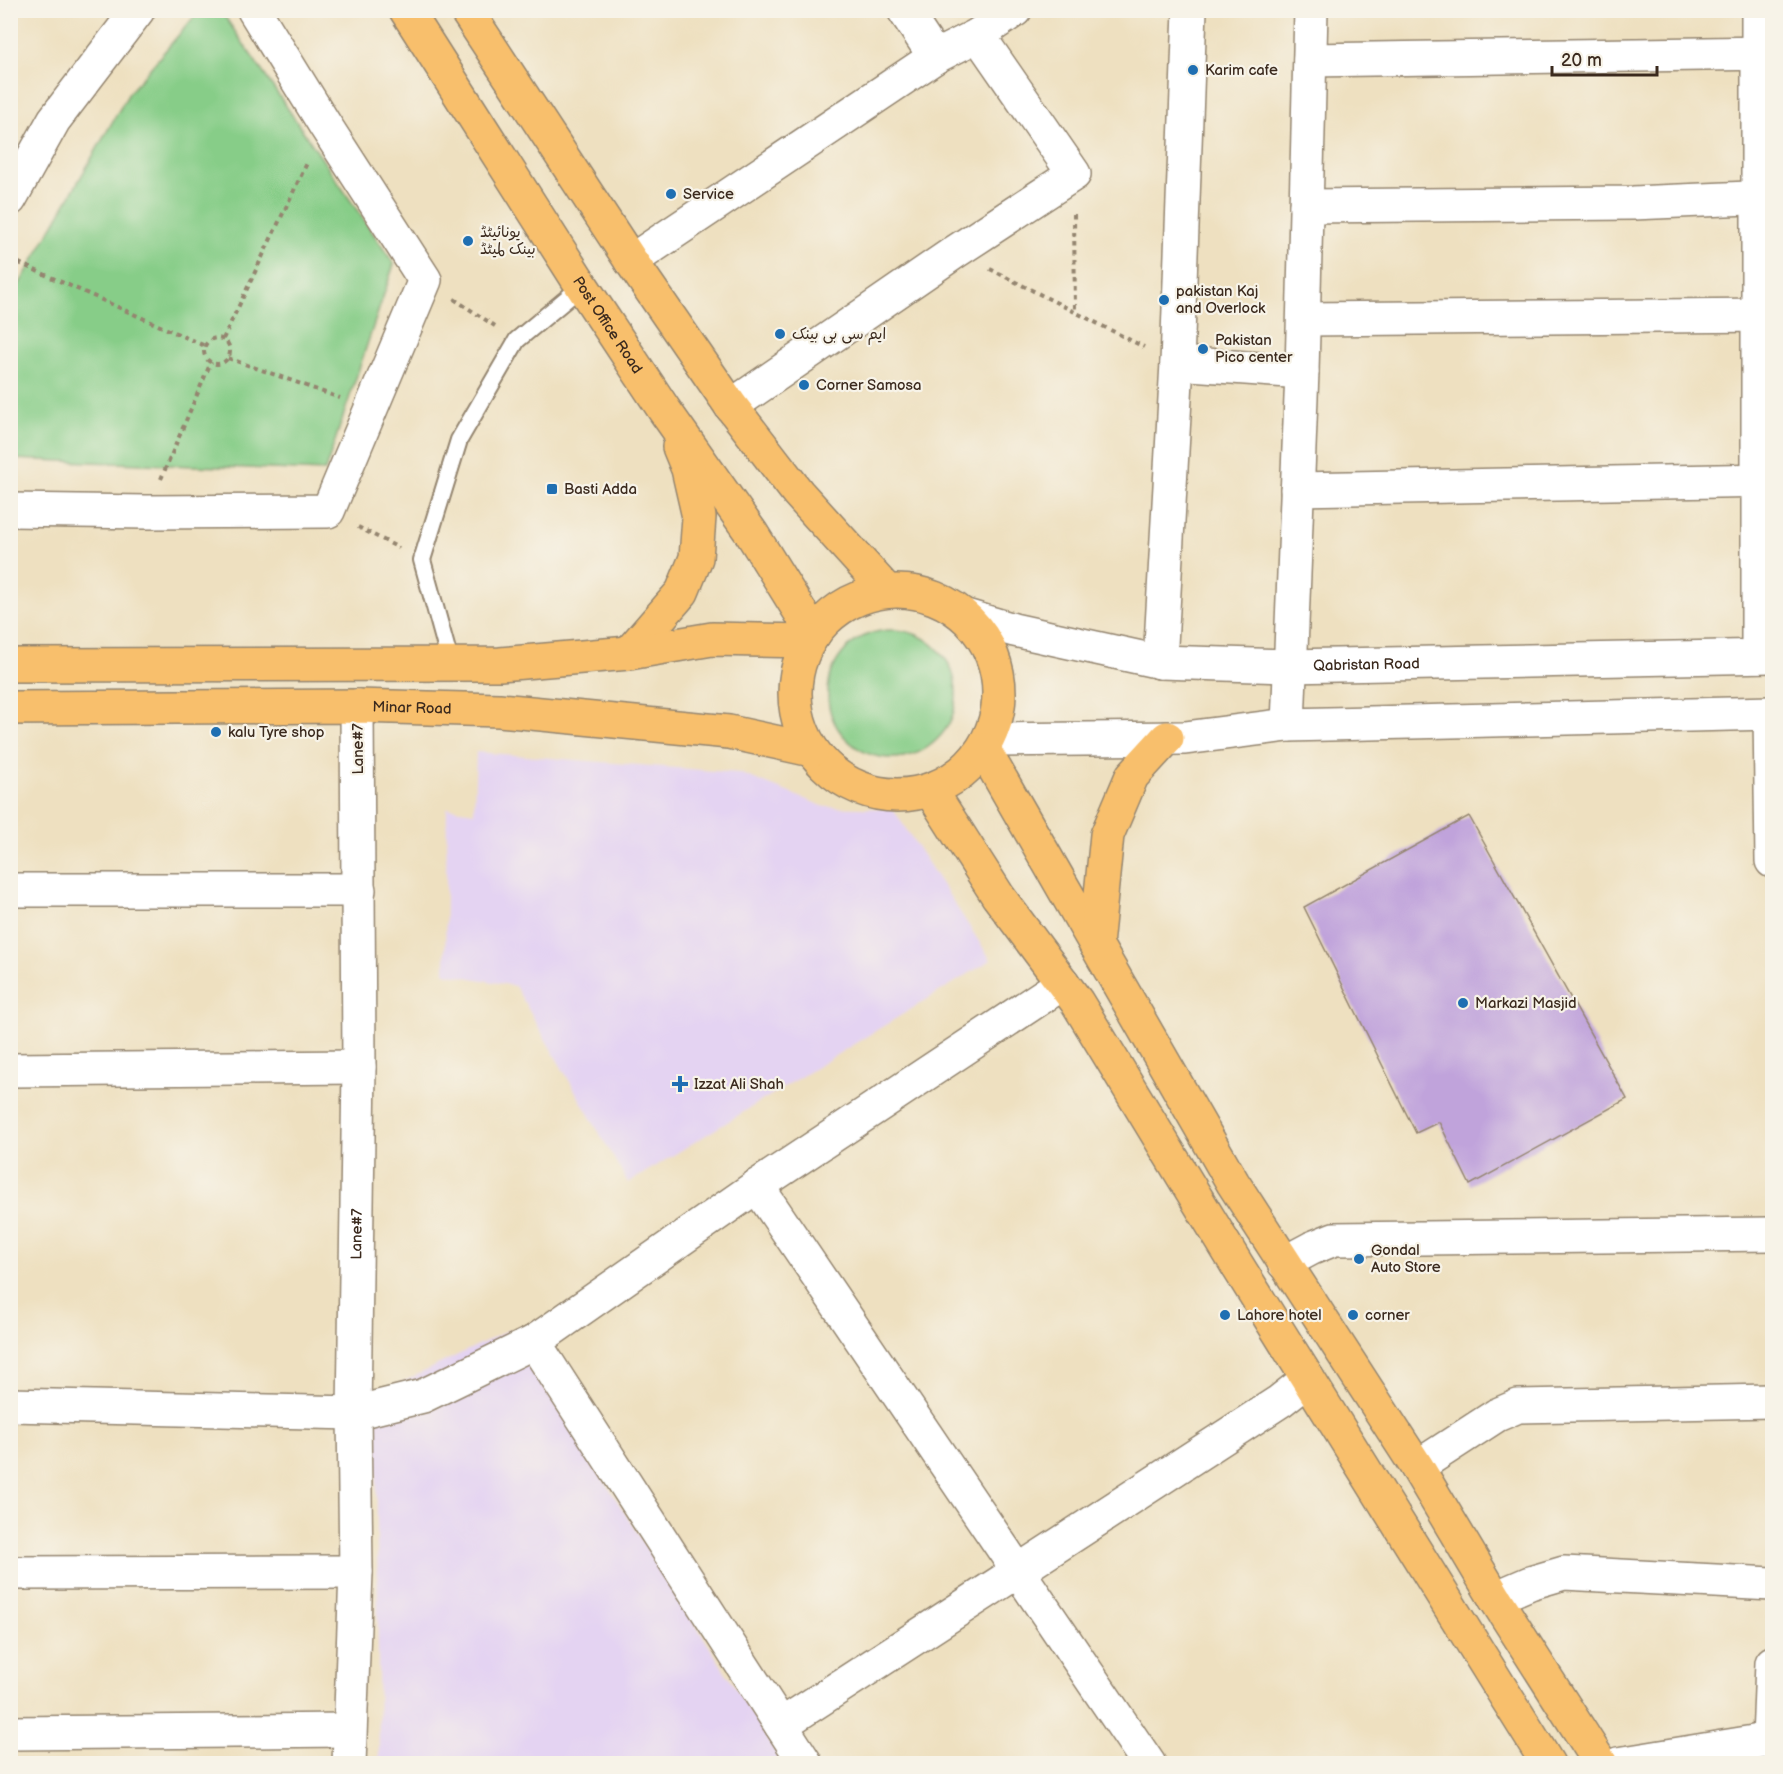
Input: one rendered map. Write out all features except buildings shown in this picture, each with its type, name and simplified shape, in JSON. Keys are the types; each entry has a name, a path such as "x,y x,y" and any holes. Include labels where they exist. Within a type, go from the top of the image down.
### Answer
{"main road":[{"name":"Post Office Road","path":"406,10 582,286 665,411 752,534 812,638"},
{"path":"466,10 631,261 731,406 798,493 887,591"},
{"path":"629,653 682,592 696,558 699,517 688,469 665,411"},
{"path":"887,591 929,596 966,616 992,653 1000,697 986,745 976,760 956,778 931,791 905,796 852,786 812,750 801,728 795,704 796,679 802,656 812,638 829,617 846,604 887,591"},
{"path":"10,665 500,664 629,653 712,639 812,638"},
{"path":"499,710 500,664"},
{"name":"Minar Road","path":"10,708 357,706 499,710 729,732 812,750"},
{"path":"1096,945 1107,835 1132,776 1167,738"},
{"path":"986,745 1096,945 1233,1183 1417,1467 1495,1598 1600,1764"},
{"path":"931,791 998,896 1077,1002 1548,1764"}],"street":[{"path":"10,199 54,120 138,10"},
{"path":"10,510 328,511 425,280 254,10"},
{"path":"904,10 935,57"},
{"path":"631,261 935,57 978,35 1015,10"},
{"path":"1160,662 1177,363 1190,10"},
{"path":"1288,725 1304,319 1311,10"},
{"path":"1758,10 1765,53 1766,656"},
{"path":"731,406 1074,174 978,35"},
{"path":"1310,60 1765,53"},
{"path":"1306,206 1633,203 1765,197"},
{"path":"1304,319 1765,315"},
{"path":"1177,363 1302,372"},
{"path":"1297,489 1765,480"},
{"name":"Qabristan Road","path":"966,616 1014,630 1160,662 1290,666 1766,656"},
{"name":"Lane#7","path":"349,1764 356,1572 354,1413 359,1067 357,706"},
{"path":"986,745 1185,738 1288,725 1771,713 1773,861"},
{"path":"10,890 358,890"},
{"path":"10,1405 354,1413 423,1396 534,1342 757,1186 1063,983"},
{"path":"10,1070 359,1067"},
{"path":"757,1186 1149,1764"},
{"path":"1284,1263 1334,1239 1773,1234"},
{"path":"534,1342 806,1764"},
{"path":"781,1725 1280,1401 1308,1378"},
{"path":"1417,1467 1497,1415 1518,1406 1773,1401"},
{"path":"10,1573 356,1572"},
{"path":"1495,1598 1530,1582 1564,1573 1773,1584"},
{"path":"1618,1764 1772,1741 1773,1663"},
{"path":"10,1733 349,1730"}],"lane":[{"path":"451,665 422,560 459,440 517,340 582,286"}],"path":[{"path":"223,339 325,125"},
{"path":"1074,174 1076,313"},
{"path":"956,252 1177,363"},
{"path":"10,259 205,346"},
{"path":"425,280 517,340"},
{"path":"216,337 223,339 230,351 228,358 217,364 211,362 206,358 205,346 209,340 216,337"},
{"path":"228,358 372,410"},
{"path":"146,512 211,362"},
{"path":"328,511 422,560"}],"shaded area":[{"name":"Izzat Ali Shah","path":"476,752 739,773 825,807 893,809 991,960 628,1183 515,986 445,973 447,808 474,812"},
{"path":"509,1330 783,1763 379,1763 376,1395"}],"green space":[{"path":"200,10 221,11 394,264 325,471 11,459 11,299 129,93"},
{"path":"892,630 916,635 937,649 951,670 956,694 951,718 937,739 916,753 892,758 868,753 847,739 833,718 828,694 833,670 847,649 868,635"}],"place":[{"name":"Karim cafe","path":"1193,70"},
{"name":"Service","path":"671,194"},
{"name":"یونائیٹڈ بینک لمیٹڈ","path":"468,241"},
{"name":"pakistan Kaj and Overlock","path":"1164,300"},
{"name":"ایم سی بی بینک","path":"780,334"},
{"name":"Pakistan Pico center","path":"1203,349"},
{"name":"Corner Samosa","path":"804,385"},
{"name":"Basti Adda","path":"552,489"},
{"name":"kalu Tyre shop","path":"216,732"},
{"name":"Markazi Masjid","path":"1463,1003"},
{"name":"Izzat Ali Shah","path":"680,1084"},
{"name":"Gondal Auto Store","path":"1359,1259"},
{"name":"Lahore hotel","path":"1225,1315"},
{"name":"corner","path":"1353,1315"}]}
